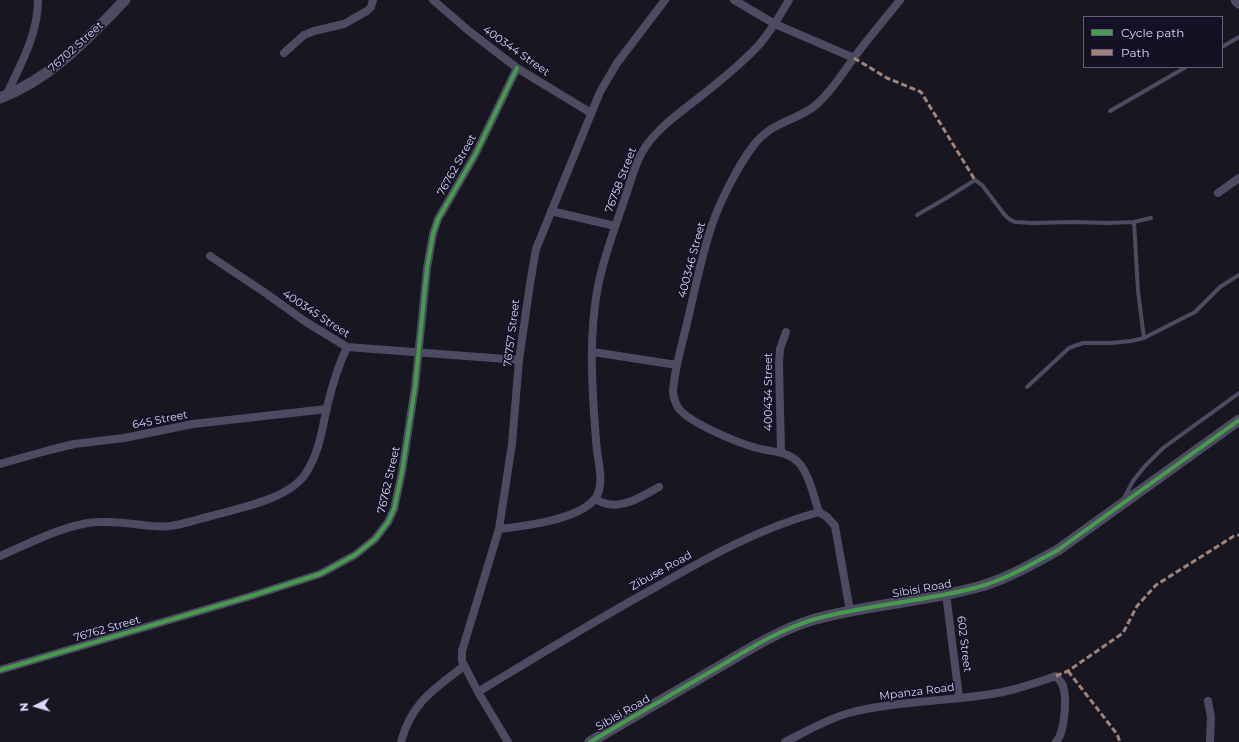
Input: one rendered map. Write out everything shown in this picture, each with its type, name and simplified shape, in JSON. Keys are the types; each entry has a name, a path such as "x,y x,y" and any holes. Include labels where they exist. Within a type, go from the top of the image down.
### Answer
{"street":[{"path":"3,97 29,46 35,22 38,0"},
{"name":"76702 Street","path":"3,97 44,75 61,62 92,34 125,0"},
{"path":"284,53 304,35 314,31 344,24 367,11 371,7 373,0"},
{"name":"76757 Street","path":"478,692 464,666 461,655 463,643 499,529 512,444 520,360 536,249 600,92 617,63 665,0"},
{"path":"734,0 775,24 854,58"},
{"name":"76758 Street","path":"595,499 598,494 600,477 592,390 595,303 601,274 615,226 633,173 646,146 656,134 727,75 756,48 775,24 789,0"},
{"name":"400346 Street","path":"819,512 802,467 792,457 781,452 745,444 709,429 689,417 680,409 674,402 673,391 677,365 698,273 713,223 729,187 745,157 757,141 771,128 816,105 828,94 854,58 900,0"},
{"path":"1236,0 1239,3"},
{"name":"400344 Street","path":"436,1 469,31 517,68 591,113"},
{"name":"76762 Street","path":"0,670 291,584 320,574 355,555 382,532 394,509 402,472 419,353 427,268 433,234 445,205 475,155 517,68"},
{"path":"1218,193 1239,178"},
{"path":"552,211 615,226"},
{"name":"400345 Street","path":"210,256 306,322 347,347 520,360"},
{"name":"400434 Street","path":"781,452 778,363 780,349 786,332"},
{"path":"0,556 74,526 88,523 109,522 170,526 257,503 284,492 297,484 313,461 321,439 327,409 340,362 347,347"},
{"path":"593,352 677,365"},
{"name":"645 Street","path":"0,464 46,450 74,444 124,438 192,424 327,409"},
{"name":"Sibisi Road","path":"590,742 777,634 812,620 850,611 979,587 1008,576 1035,563 1058,550 1239,420"},
{"path":"499,529 552,520 577,511 587,506 595,499 608,504 623,503 640,498 659,487"},
{"path":"819,512 827,517 835,526 850,611"},
{"name":"Zibuse Road","path":"478,692 576,632 705,559 761,532 795,519 819,512"},
{"name":"602 Street","path":"946,594 959,697"},
{"path":"401,742 408,722 416,706 430,692 464,666"},
{"name":"Mpanza Road","path":"785,742 815,727 848,714 891,705 1002,692 1056,676 1063,686 1064,724 1056,742"},
{"path":"478,692 508,742"},
{"path":"1208,702 1211,718 1210,742"}],"lane":[{"path":"1223,46 1239,37"},
{"path":"1110,111 1184,68"},
{"path":"917,215 975,180 982,184 998,207 1009,219 1021,223 1134,222 1151,218"},
{"path":"1134,222 1138,291 1144,338"},
{"path":"1027,387 1069,348 1083,343 1111,343 1144,338 1195,312 1220,287 1239,275"},
{"path":"1122,504 1133,481 1145,466 1163,448 1239,393"}],"marked path":[{"path":"854,58 887,78 921,92 975,180"},
{"path":"1056,676 1068,671 1123,633 1137,606 1156,585 1234,536 1239,535"},
{"path":"1068,671 1117,734 1120,742"}],"cycle path":[{"path":"0,670 251,596 320,574 355,555 375,539 388,522 394,509 402,472 415,387 427,268 433,234 438,219 475,155 517,68"},
{"path":"590,742 760,643 786,630 812,620 854,610 937,596 978,587 989,584 1019,571 1058,550 1239,420"}]}
